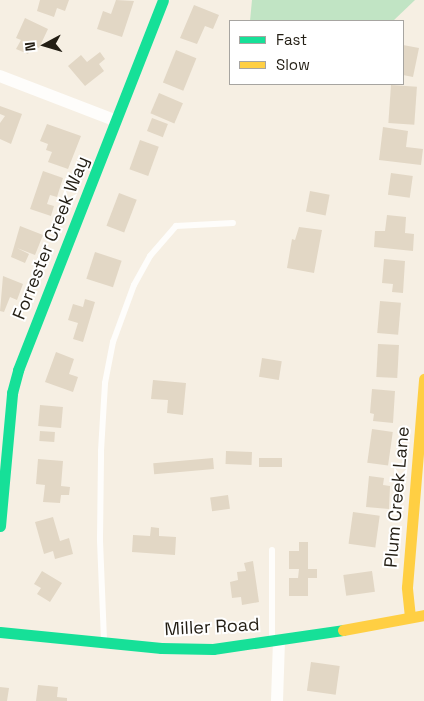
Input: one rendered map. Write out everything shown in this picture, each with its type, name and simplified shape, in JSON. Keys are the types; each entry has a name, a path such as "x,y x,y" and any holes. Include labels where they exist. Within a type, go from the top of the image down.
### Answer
{"street":[{"name":"Forrester Creek Way","path":"0,526 4,436 18,370 114,120 163,0"},
{"path":"0,76 114,120"},
{"name":"Plum Creek Lane","path":"410,617 407,587 421,475 424,379"},
{"name":"Miller Road","path":"0,632 104,643 192,649 276,641 424,615"},
{"path":"276,641 277,701"}],"lane":[{"path":"104,643 100,539 101,451 105,383 113,342 134,285 150,256 176,226 233,223"},
{"path":"272,550 276,641"}],"green space":[{"path":"252,0 415,0 394,20 250,20"}],"building":[{"path":"40,0 69,0 65,11 57,8 54,17 37,11"},
{"path":"116,0 134,1 122,37 97,29 103,11 111,14"},
{"path":"194,5 219,15 213,29 205,26 197,44 180,38"},
{"path":"25,18 48,29 39,48 32,45 28,54 16,49 21,40 16,38"},
{"path":"404,45 419,48 413,77 404,75"},
{"path":"176,50 196,58 183,91 163,82"},
{"path":"100,52 105,59 99,64 104,71 85,86 68,66 81,55 87,62"},
{"path":"391,85 417,87 414,125 388,123"},
{"path":"159,93 183,103 174,123 150,113"},
{"path":"0,106 22,114 11,144 0,139 0,123 5,116 0,114"},
{"path":"152,118 168,124 163,137 147,131"},
{"path":"47,124 81,136 68,169 48,162 52,152 46,150 48,144 40,141"},
{"path":"383,127 408,131 406,147 423,149 421,165 379,160"},
{"path":"140,140 159,147 148,176 129,169"},
{"path":"43,171 63,178 57,197 50,195 47,204 54,206 51,216 30,209"},
{"path":"391,173 413,176 410,198 388,195"},
{"path":"310,191 330,195 326,215 306,212"},
{"path":"119,193 137,200 124,232 106,226"},
{"path":"387,215 406,217 405,233 414,234 413,251 374,247 375,231 385,231"},
{"path":"20,226 43,235 35,255 17,248 29,254 25,263 11,257"},
{"path":"299,227 322,230 314,273 287,268 292,239 295,240"},
{"path":"95,252 122,261 113,287 86,279"},
{"path":"384,259 405,261 403,293 392,292 393,284 382,283"},
{"path":"3,276 23,284 17,300 10,297 4,312 0,311"},
{"path":"85,299 95,302 83,342 73,339 78,323 68,320 73,304 83,307"},
{"path":"380,301 401,303 398,335 377,333"},
{"path":"378,344 399,345 397,378 376,377"},
{"path":"56,352 74,359 69,374 78,377 73,392 45,382"},
{"path":"262,358 282,361 279,380 259,377"},
{"path":"153,380 186,383 183,415 167,413 168,400 151,399"},
{"path":"372,389 395,391 393,423 373,421 374,414 370,413"},
{"path":"40,405 63,407 61,428 38,426"},
{"path":"372,429 393,432 388,466 367,463"},
{"path":"40,431 55,432 54,442 39,441"},
{"path":"226,451 252,452 252,465 226,464"},
{"path":"213,458 214,469 154,474 153,463"},
{"path":"259,458 282,458 282,467 259,467"},
{"path":"38,459 63,461 61,486 70,487 69,495 61,495 60,503 43,502 45,485 36,484"},
{"path":"369,476 384,478 383,485 390,486 389,509 366,507"},
{"path":"228,495 230,509 212,511 210,498"},
{"path":"353,512 380,516 375,547 349,544"},
{"path":"53,517 60,541 69,538 73,554 55,559 53,551 44,554 35,522"},
{"path":"151,527 159,528 159,536 176,537 175,555 132,552 133,535 150,536"},
{"path":"299,542 308,542 308,569 317,569 317,578 308,578 308,596 289,596 289,578 298,578 299,569 289,569 289,551 299,551"},
{"path":"253,561 259,602 242,605 241,597 232,598 230,582 238,580 237,572 246,571 244,563"},
{"path":"42,571 62,583 50,602 37,594 41,588 34,584"},
{"path":"372,571 375,592 346,596 343,575"},
{"path":"311,662 340,666 336,695 307,691"},
{"path":"38,685 58,687 57,697 67,698 67,701 36,701"},
{"path":"0,687 9,688 7,701 0,701"}],"traffic: fast":[{"path":"0,526 12,393 18,370 163,0"},
{"path":"0,632 161,648 213,649 343,630"}],"traffic: slow":[{"path":"410,617 407,587 424,379"},
{"path":"343,630 424,615"}]}
